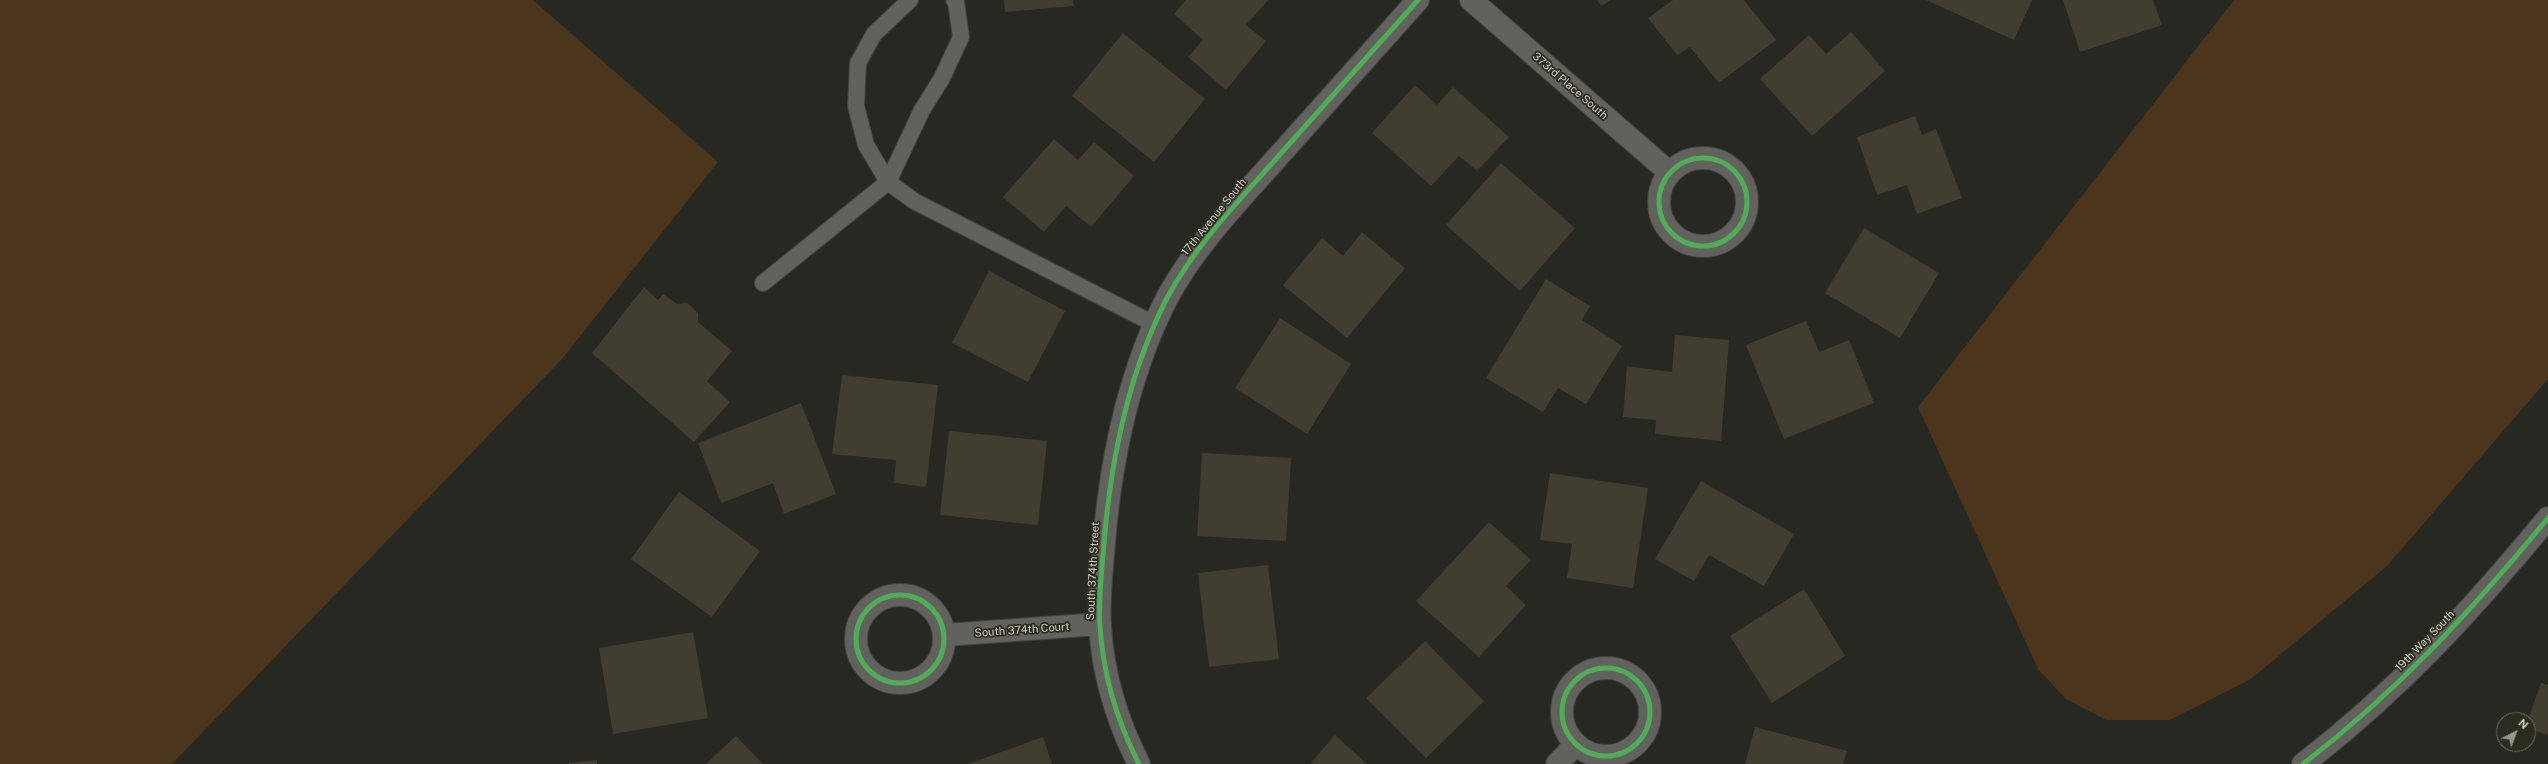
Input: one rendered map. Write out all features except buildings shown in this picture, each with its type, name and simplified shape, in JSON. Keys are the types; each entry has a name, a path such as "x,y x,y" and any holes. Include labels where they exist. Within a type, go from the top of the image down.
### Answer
{"street":[{"name":"17th Avenue South","path":"1106,516 1123,415 1154,324 1172,290 1207,238 1418,0"},
{"name":"373rd Place South","path":"1471,0 1670,173"},
{"path":"1697,158 1712,159 1726,164 1738,174 1746,188 1748,203 1745,218 1737,231 1725,241 1711,246 1695,246 1680,240 1669,230 1662,217 1659,202 1662,187 1670,173 1682,163 1697,158"},
{"name":"South 374th Street","path":"1106,516 1100,624 1104,661 1111,694 1139,764"},
{"name":"19th Way South","path":"2303,764 2350,727 2406,676 2483,596 2548,518"},
{"path":"905,595 920,599 932,608 941,621 945,636 944,651 937,665 926,676 911,682 896,683 881,679 868,670 859,658 856,642 857,627 864,613 875,602 890,596 905,595"},
{"name":"South 374th Court","path":"945,636 1100,624"},
{"path":"1557,764 1576,744"}],"lane":[{"path":"910,0 874,34 858,63 856,106 861,126 866,145 888,182 914,201 1154,324"},
{"path":"763,283 888,182 922,110 942,78 961,37 956,2 954,0"}],"shaded area":[{"path":"0,0 533,0 718,162 562,359 172,764 0,764"},
{"path":"2234,0 2548,0 2548,379 2387,566 2251,679 2170,720 2106,720 2066,699 2038,669 1918,407"}],"cycle path":[{"path":"1139,764 1124,731 1112,697 1104,662 1100,626 1100,584 1111,480 1124,417 1142,356 1153,327 1167,298 1178,279 1203,243 1418,0"},
{"path":"1703,158 1720,161 1734,171 1744,185 1747,202 1744,219 1734,233 1720,243 1703,246 1686,243 1672,233 1662,219 1659,202 1662,185 1672,171 1686,161 1703,158"},
{"path":"2303,764 2371,707 2433,648 2491,585 2548,518"},
{"path":"900,595 917,598 925,602 937,614 941,622 944,639 941,656 937,664 925,676 917,680 900,683 883,680 875,676 863,664 859,656 856,639 859,622 863,614 875,602 883,598 900,595"},
{"path":"1606,668 1623,672 1637,681 1646,695 1650,712 1646,729 1637,743 1623,752 1606,756 1589,752 1575,743 1566,729 1562,712 1566,695 1575,681 1589,672 1606,668"}]}
